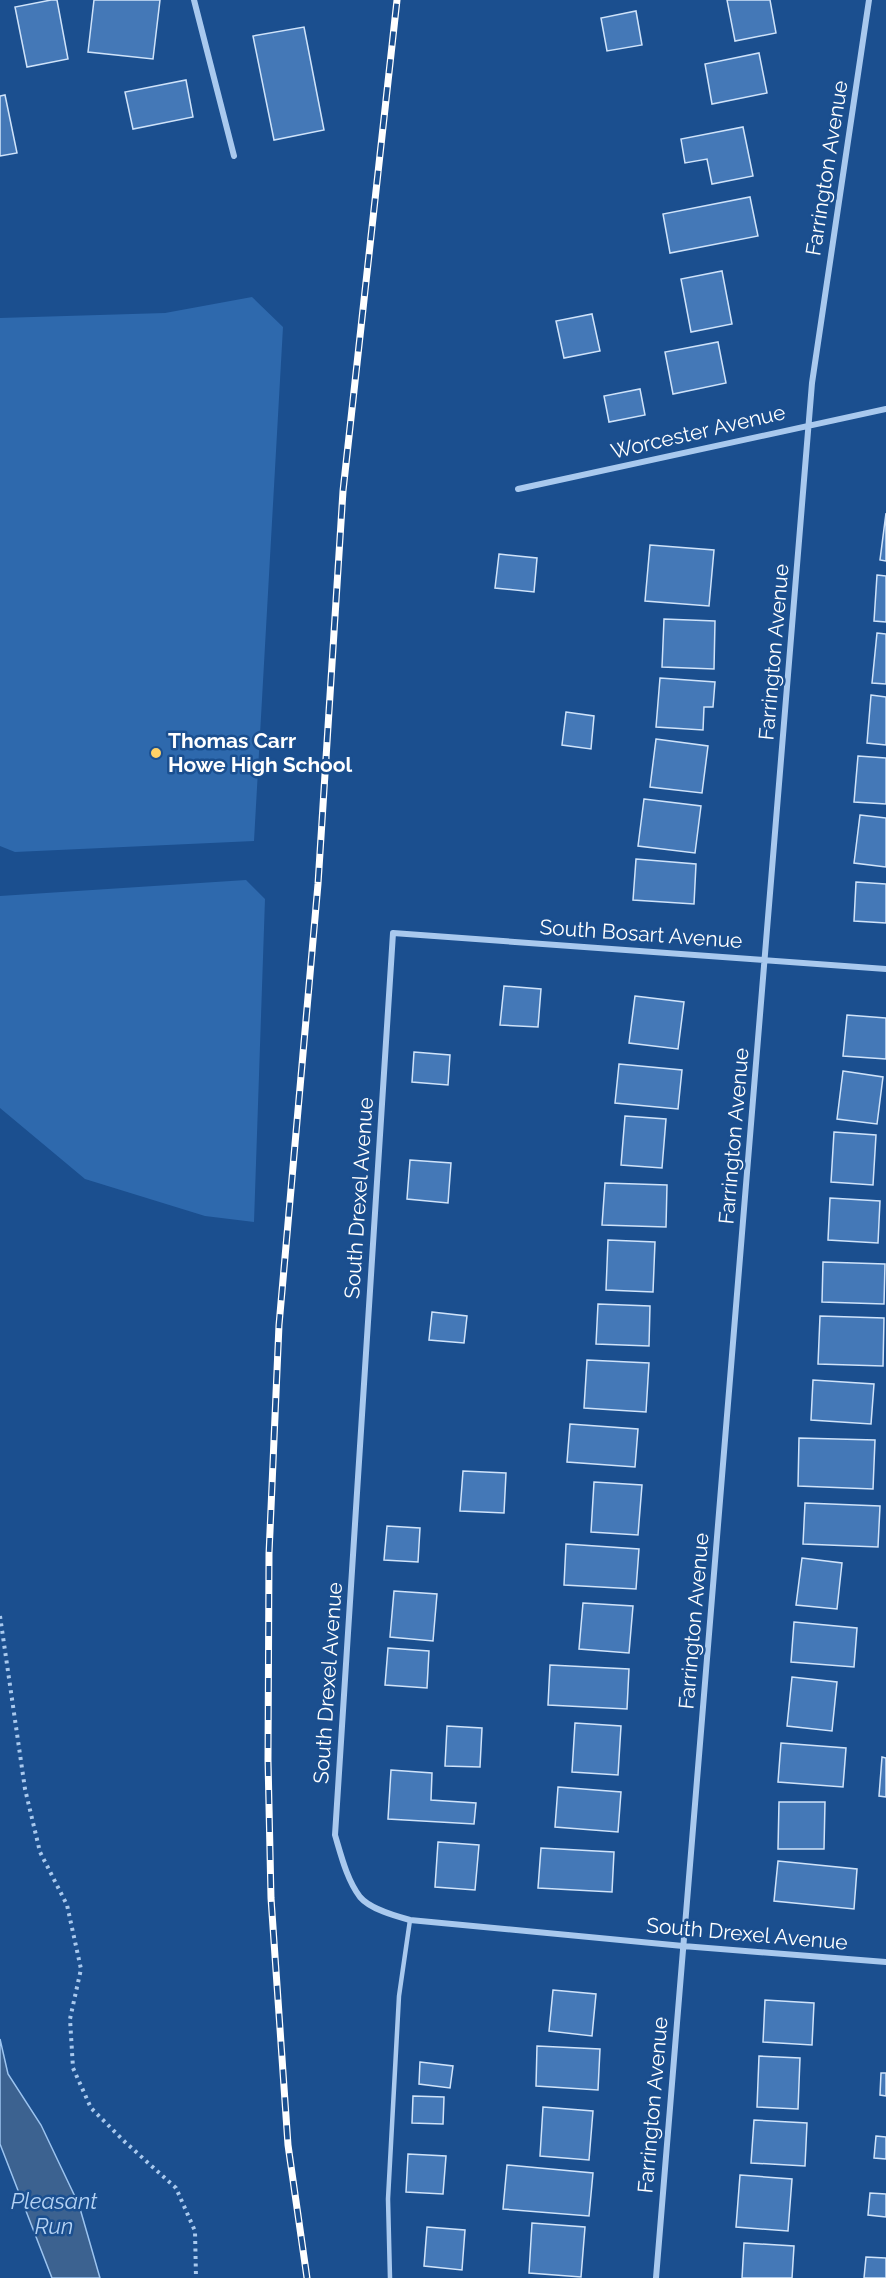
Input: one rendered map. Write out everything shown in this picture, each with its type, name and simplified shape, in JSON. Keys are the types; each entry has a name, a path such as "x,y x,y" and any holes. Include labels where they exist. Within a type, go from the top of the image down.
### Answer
{"street":[{"path":"194,0 234,156"},
{"name":"Farrington Avenue","path":"656,2278 813,372 869,0"},
{"name":"Worcester Avenue","path":"518,489 886,409"},
{"name":"South Bosart Avenue","path":"393,933 886,969"},
{"name":"South Drexel Avenue","path":"393,933 335,1836 345,1866 360,1898 387,1914 410,1920 683,1946 886,1962"}],"lane":[{"path":"390,2278 388,2199 399,1996 410,1920"}],"path":[{"path":"0,1616 25,1789 40,1852 67,1905 81,1969 70,2019 73,2067 91,2108 124,2142 176,2188 195,2231 196,2278"}],"shaded area":[{"path":"252,297 283,327 254,841 15,852 0,846 0,318 165,313"},
{"path":"246,880 265,899 254,1222 205,1216 85,1179 0,1108 0,896"}],"water":[{"name":"Pleasant Run","path":"0,2039 8,2074 41,2125 79,2205 100,2278 52,2278 0,2144"}],"building":[{"path":"57,0 68,59 27,67 15,7"},
{"path":"94,0 160,0 153,59 88,52"},
{"path":"727,0 770,0 776,33 735,41"},
{"path":"636,11 642,45 607,51 601,18"},
{"path":"304,27 324,130 274,140 253,36"},
{"path":"759,53 767,93 712,104 705,64"},
{"path":"186,80 193,117 133,129 125,92"},
{"path":"5,95 17,153 0,156 0,96"},
{"path":"743,127 753,176 712,184 707,159 685,163 681,139"},
{"path":"750,197 758,236 670,253 663,214"},
{"path":"722,271 732,324 691,332 681,279"},
{"path":"592,314 600,351 564,358 556,321"},
{"path":"718,342 726,383 673,394 665,352"},
{"path":"640,389 645,415 609,422 604,396"},
{"path":"886,513 886,561 880,560"},
{"path":"650,545 714,550 709,606 645,601"},
{"path":"499,554 537,558 534,592 495,588"},
{"path":"877,575 886,576 886,622 874,621"},
{"path":"664,619 715,621 714,669 662,667"},
{"path":"877,633 886,634 886,684 872,683"},
{"path":"660,678 715,682 713,707 704,707 703,730 656,727"},
{"path":"871,695 886,697 886,745 867,743"},
{"path":"566,712 594,716 591,749 562,745"},
{"path":"656,739 708,746 702,793 650,787"},
{"path":"858,756 886,758 886,804 854,802"},
{"path":"644,799 701,806 695,853 638,846"},
{"path":"860,815 886,818 886,867 854,863"},
{"path":"636,859 696,864 694,904 633,900"},
{"path":"856,882 886,884 886,923 854,921"},
{"path":"504,986 541,989 538,1027 500,1025"},
{"path":"635,996 684,1002 678,1049 629,1043"},
{"path":"847,1015 886,1018 886,1059 843,1056"},
{"path":"414,1052 450,1055 448,1085 412,1082"},
{"path":"619,1064 682,1070 678,1109 615,1103"},
{"path":"843,1071 883,1077 877,1124 837,1119"},
{"path":"625,1116 666,1119 662,1168 621,1165"},
{"path":"834,1132 876,1135 873,1185 831,1182"},
{"path":"410,1160 451,1163 448,1203 407,1199"},
{"path":"605,1183 667,1185 666,1227 602,1225"},
{"path":"830,1198 880,1201 878,1243 828,1240"},
{"path":"608,1240 655,1242 653,1292 606,1290"},
{"path":"823,1262 885,1264 884,1304 822,1302"},
{"path":"598,1304 650,1306 649,1346 596,1344"},
{"path":"432,1312 467,1316 464,1343 429,1340"},
{"path":"820,1316 884,1318 883,1366 818,1364"},
{"path":"587,1360 649,1363 646,1412 584,1408"},
{"path":"813,1380 874,1384 871,1424 811,1420"},
{"path":"570,1424 638,1429 635,1467 567,1462"},
{"path":"799,1438 875,1440 873,1489 798,1486"},
{"path":"463,1471 506,1473 504,1513 460,1511"},
{"path":"594,1482 642,1485 638,1535 591,1532"},
{"path":"805,1503 880,1506 878,1547 803,1544"},
{"path":"387,1526 420,1528 418,1562 384,1560"},
{"path":"566,1544 639,1549 636,1589 564,1585"},
{"path":"802,1558 842,1563 837,1609 796,1605"},
{"path":"394,1591 437,1594 433,1641 390,1637"},
{"path":"583,1603 633,1606 629,1653 579,1649"},
{"path":"794,1622 857,1628 854,1667 791,1662"},
{"path":"388,1648 429,1651 427,1688 385,1685"},
{"path":"550,1665 629,1669 627,1709 548,1705"},
{"path":"792,1677 837,1682 832,1731 787,1726"},
{"path":"575,1723 621,1726 618,1775 572,1772"},
{"path":"447,1726 482,1728 480,1767 445,1766"},
{"path":"781,1743 846,1748 843,1787 778,1782"},
{"path":"882,1757 886,1758 886,1797 879,1796"},
{"path":"391,1770 432,1773 431,1800 476,1803 474,1824 388,1819"},
{"path":"558,1787 621,1792 618,1832 555,1827"},
{"path":"779,1802 825,1802 824,1849 778,1849"},
{"path":"438,1842 479,1845 475,1890 435,1887"},
{"path":"541,1848 614,1852 612,1892 538,1888"},
{"path":"778,1861 857,1869 854,1909 774,1901"},
{"path":"553,1990 596,1994 592,2036 549,2031"},
{"path":"765,2000 814,2003 812,2045 763,2042"},
{"path":"537,2046 600,2049 598,2090 536,2086"},
{"path":"759,2056 800,2058 798,2109 757,2107"},
{"path":"420,2062 453,2066 450,2088 419,2084"},
{"path":"881,2073 886,2073 886,2096 880,2095"},
{"path":"413,2096 444,2097 443,2124 412,2123"},
{"path":"543,2107 593,2111 589,2160 540,2156"},
{"path":"754,2120 807,2123 805,2166 751,2163"},
{"path":"876,2136 886,2137 886,2159 874,2158"},
{"path":"408,2154 446,2156 443,2194 406,2192"},
{"path":"507,2165 593,2173 589,2216 503,2209"},
{"path":"740,2175 792,2179 788,2231 736,2227"},
{"path":"870,2193 886,2194 886,2217 868,2215"},
{"path":"532,2223 585,2227 581,2277 529,2273"},
{"path":"427,2227 465,2230 462,2270 424,2266"},
{"path":"744,2243 794,2246 792,2278 742,2278"},
{"path":"866,2257 886,2258 886,2278 864,2278"}],"railway":[{"path":"307,2278 288,2145 271,1898 268,1760 269,1554 279,1325 318,884 343,491 397,0"}],"place":[{"name":"Thomas Carr Howe High School","path":"156,753"}]}
